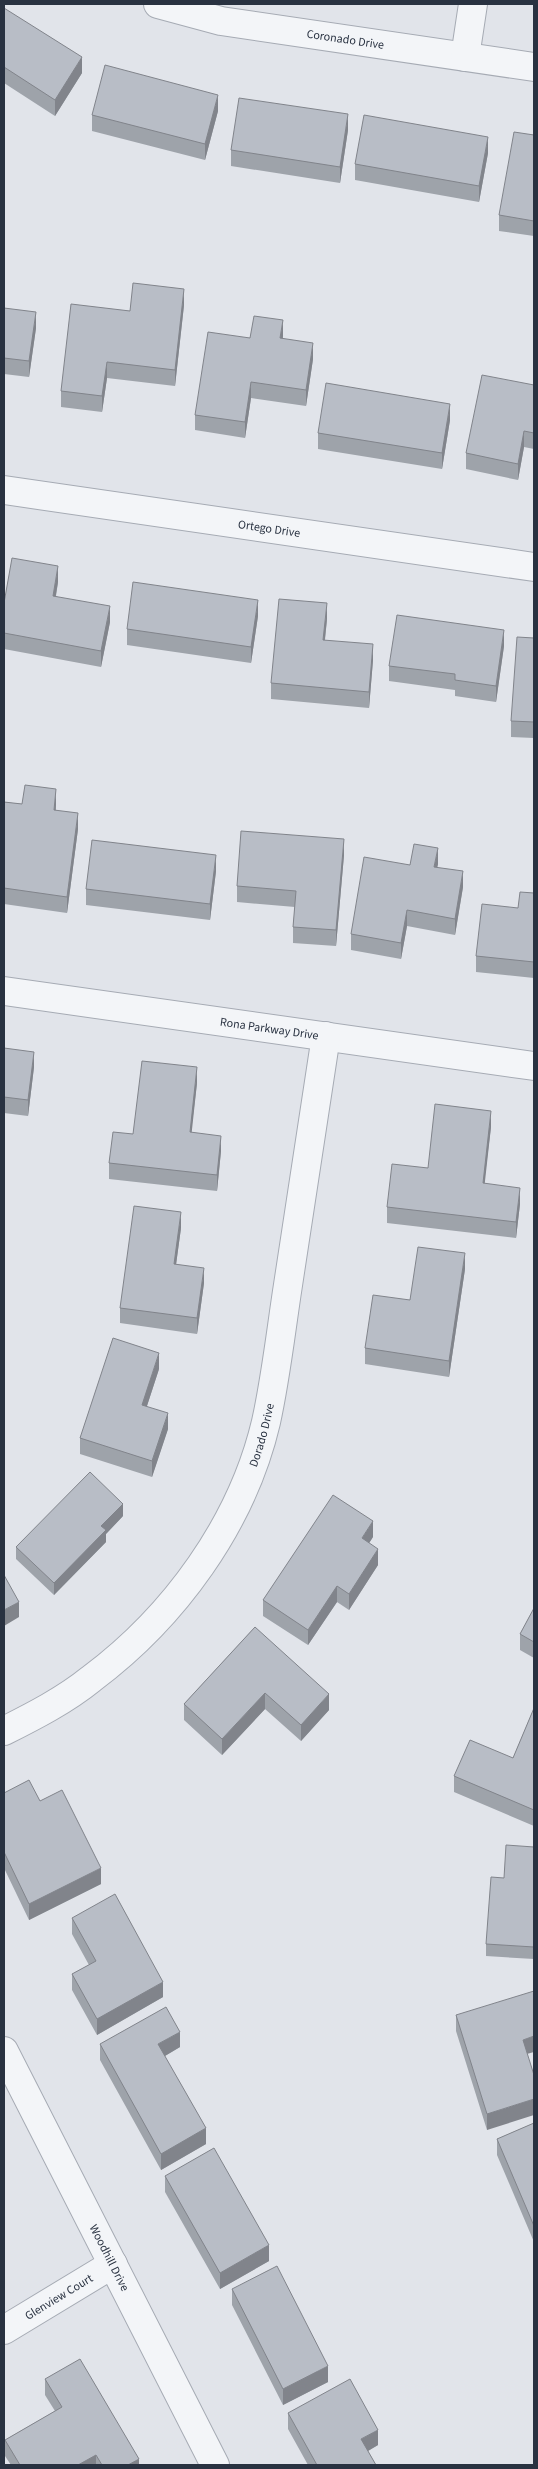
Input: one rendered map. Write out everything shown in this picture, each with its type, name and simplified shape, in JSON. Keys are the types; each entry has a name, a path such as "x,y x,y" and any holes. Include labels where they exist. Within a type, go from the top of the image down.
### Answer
{"street":[{"name":"Coronado Drive","path":"158,4 221,21 534,67"},
{"path":"465,57 473,4"},
{"name":"Ortego Drive","path":"4,490 534,567"},
{"name":"Rona Parkway Drive","path":"4,991 534,1066"},
{"name":"Dorado Drive","path":"4,1731 36,1714 90,1680 128,1650 188,1584 215,1544 244,1486 266,1422 326,1036"},
{"name":"Woodhill Drive","path":"4,2051 215,2465"},
{"name":"Glenview Court","path":"4,2330 113,2264"}],"building":[{"path":"4,8 82,57 55,100 4,67"},
{"path":"105,65 218,95 205,144 92,115"},
{"path":"239,98 348,114 340,167 231,150"},
{"path":"364,115 488,137 479,186 355,164"},
{"path":"514,132 534,135 534,221 499,215"},
{"path":"133,283 184,289 175,370 107,362 102,396 61,391 71,304 130,311"},
{"path":"4,308 36,312 29,361 4,358"},
{"path":"254,316 283,320 280,338 313,343 306,390 251,382 245,422 195,415 208,332 250,338"},
{"path":"482,375 534,385 534,433 524,431 518,464 466,453"},
{"path":"326,383 450,404 442,453 318,433"},
{"path":"12,558 58,566 53,596 110,606 101,651 4,633 4,603"},
{"path":"133,582 258,600 251,647 127,629"},
{"path":"279,599 327,603 323,640 373,644 369,692 271,683"},
{"path":"397,615 504,630 496,686 455,680 455,674 389,666"},
{"path":"517,637 534,638 534,722 511,721"},
{"path":"25,785 56,789 54,810 78,813 67,897 4,888 4,802 22,804"},
{"path":"241,831 344,839 336,930 293,927 296,891 237,886"},
{"path":"92,840 216,855 210,904 86,889"},
{"path":"414,844 438,848 434,867 463,871 455,919 407,910 401,943 351,934 364,857 410,865"},
{"path":"520,892 534,893 534,962 476,956 482,904 518,908"},
{"path":"4,1048 34,1052 28,1100 4,1097"},
{"path":"142,1061 197,1067 190,1132 221,1136 217,1175 109,1163 113,1132 133,1134"},
{"path":"435,1104 491,1111 483,1183 520,1188 516,1222 387,1207 392,1164 428,1168"},
{"path":"134,1206 181,1212 174,1264 204,1268 197,1318 120,1308"},
{"path":"418,1247 465,1253 449,1361 365,1348 373,1295 410,1300"},
{"path":"113,1338 159,1353 142,1405 168,1413 152,1461 80,1438"},
{"path":"90,1472 123,1504 101,1526 106,1530 54,1583 16,1547"},
{"path":"333,1495 373,1521 362,1538 378,1549 349,1594 337,1586 308,1630 263,1600"},
{"path":"4,1575 19,1602 4,1610"},
{"path":"534,1608 534,1642 520,1634"},
{"path":"255,1627 329,1694 301,1725 265,1693 222,1739 184,1704"},
{"path":"534,1708 534,1810 454,1776 470,1740 513,1758"},
{"path":"29,1780 40,1801 62,1790 101,1868 29,1904 4,1852 4,1793"},
{"path":"506,1845 534,1847 534,1947 486,1944 491,1877 504,1878"},
{"path":"115,1894 163,1982 97,2019 72,1974 96,1961 72,1918"},
{"path":"534,1991 534,2036 523,2040 534,2075 534,2099 487,2114 456,2015"},
{"path":"166,2007 180,2032 158,2044 206,2128 161,2154 100,2044"},
{"path":"534,2123 534,2226 497,2139"},
{"path":"214,2148 269,2245 220,2273 165,2176"},
{"path":"277,2266 328,2366 283,2389 232,2289"},
{"path":"80,2359 139,2459 128,2465 102,2465 96,2455 78,2465 20,2465 5,2440 62,2407 45,2379"},
{"path":"350,2379 378,2430 361,2439 376,2465 317,2465 288,2413"}]}
